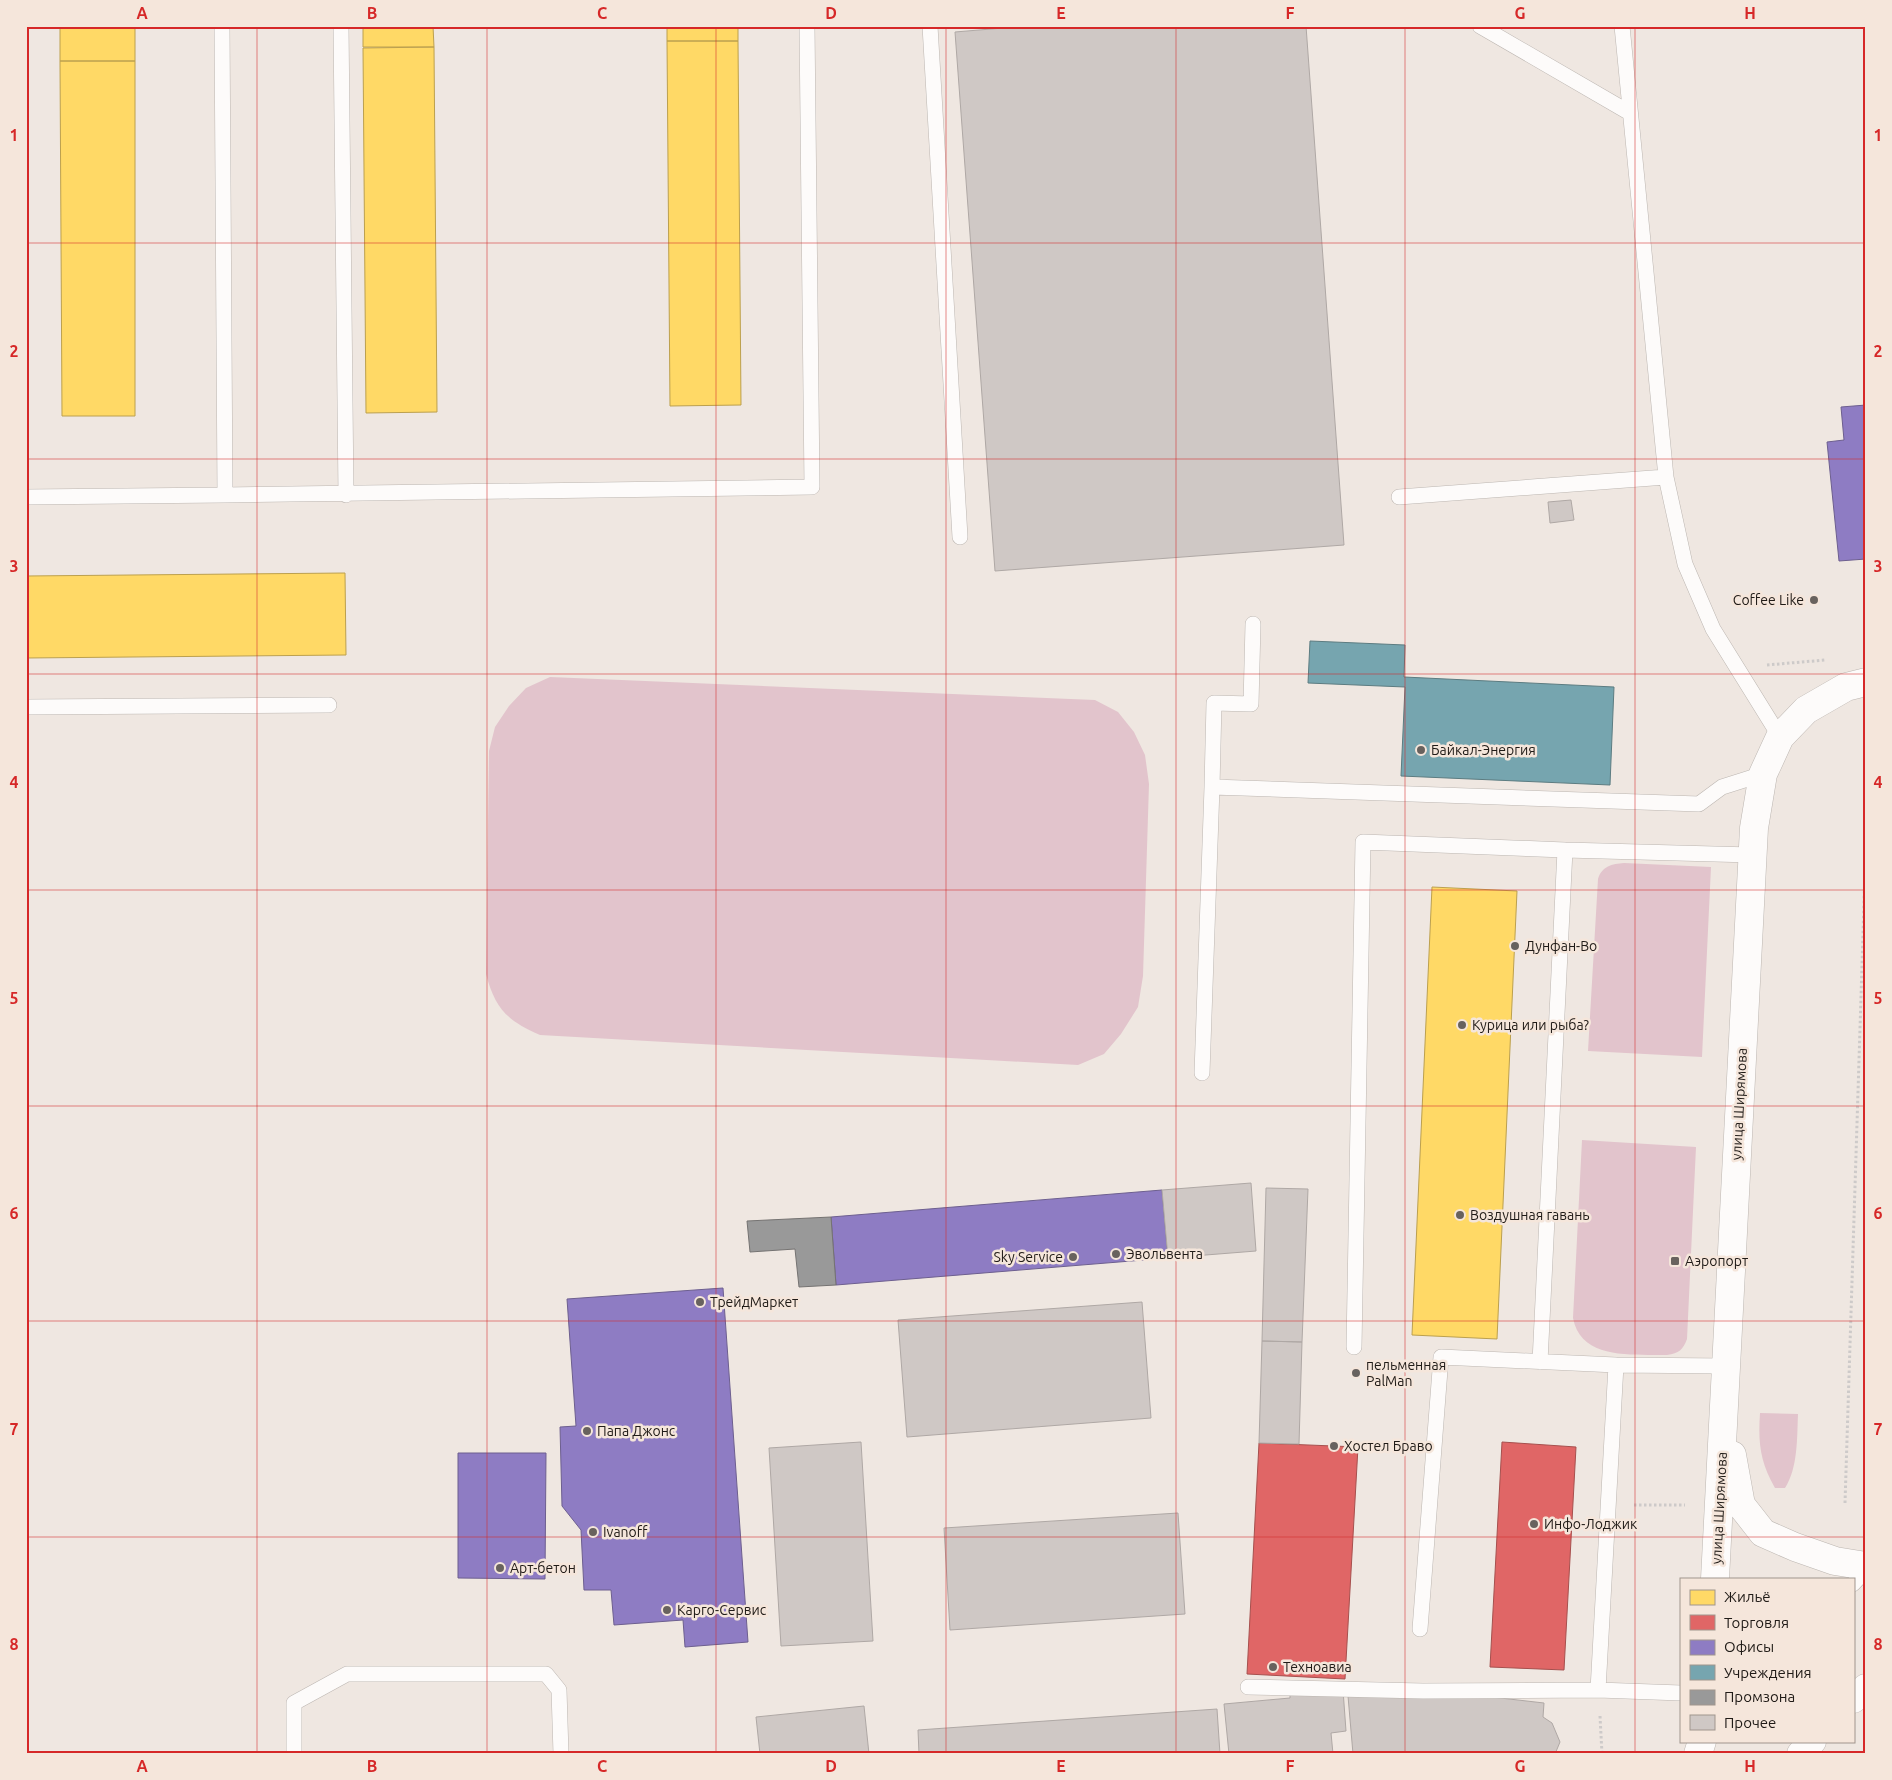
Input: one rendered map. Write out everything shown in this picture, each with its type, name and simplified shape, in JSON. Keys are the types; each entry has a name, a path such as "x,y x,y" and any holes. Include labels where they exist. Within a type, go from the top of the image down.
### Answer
{"main road":[{"name":"улица Ширямова","path":"1715,1578 1752,855 1754,828 1763,774 1780,737 1806,710 1846,687 1866,682"},
{"path":"1724,1409 1741,1505 1763,1533 1835,1561 1866,1566"},
{"path":"1854,1698 1866,1688"},
{"path":"1801,1754 1811,1742"}],"lane":[{"path":"222,26 225,495"},
{"path":"341,26 346,495"},
{"path":"26,497 346,495 812,487 807,26"},
{"path":"930,26 960,537"},
{"path":"1480,26 1630,113"},
{"path":"1622,26 1666,477 1685,564 1714,629 1780,737"},
{"path":"1399,497 1666,477"},
{"path":"1202,1073 1214,703 1251,704 1253,624"},
{"path":"26,707 329,706"},
{"path":"1212,787 1698,804 1722,787 1763,774"},
{"path":"1354,1347 1364,842 1752,855"},
{"path":"1540,1362 1566,850"},
{"path":"1420,1629 1441,1357 1616,1365 1725,1366"},
{"path":"1598,1690 1616,1365"},
{"path":"1854,1583 1866,1570"},
{"path":"294,1754 294,1703 347,1674 546,1674 559,1690 561,1754"},
{"path":"1248,1687 1423,1691 1598,1690 1680,1693"}],"path":[{"path":"1738,668 1826,660"},
{"path":"1845,1503 1866,839"},
{"path":"1608,1505 1690,1505"},
{"path":"1598,1690 1602,1754"}],"shaded area":[{"path":"550,677 1095,700 1118,712 1134,732 1145,755 1149,784 1143,976 1138,1007 1121,1034 1104,1054 1078,1065 540,1035 529,1030 511,1019 498,1005 486,974 489,751 495,727 509,706 526,688"},
{"path":"1624,863 1711,867 1702,1057 1588,1051 1598,879 1602,871 1608,866"},
{"path":"1582,1140 1696,1147 1687,1339 1684,1346 1678,1352 1667,1355 1611,1352 1587,1342 1578,1332 1573,1318"},
{"path":"1760,1413 1798,1414 1795,1462 1785,1488 1775,1488 1763,1461 1759,1434"}],"building: Жильё":[{"path":"60,26 135,26 135,61 60,61"},
{"path":"363,26 433,26 434,47 363,47"},
{"path":"667,26 738,26 738,41 667,41"},
{"path":"667,41 738,41 741,405 670,406"},
{"path":"434,47 437,412 366,413 363,48"},
{"path":"60,61 135,61 135,416 62,416"},
{"path":"345,573 346,655 26,658 26,576"},
{"name":"Воздушная гавань","path":"1432,887 1517,891 1497,1339 1412,1335"}],"building: Торговля":[{"path":"1502,1442 1576,1447 1564,1670 1490,1667"},
{"path":"1259,1443 1358,1447 1345,1679 1247,1674"}],"building: Офисы":[{"path":"1866,405 1866,559 1839,561 1827,442 1844,440 1841,407"},
{"path":"1162,1190 1168,1258 836,1285 831,1217"},
{"path":"723,1288 748,1642 685,1647 683,1620 614,1625 611,1590 584,1590 581,1530 562,1506 560,1427 576,1426 567,1299"},
{"path":"458,1453 546,1453 545,1579 458,1578"}],"building: Учреждения":[{"path":"1310,641 1405,645 1404,677 1614,687 1610,785 1401,776 1405,687 1308,683"}],"building: Промзона":[{"path":"831,1217 836,1285 799,1287 795,1249 750,1252 747,1221"}],"building: Прочее":[{"path":"1027,26 1306,26 1344,545 995,571 955,32"},
{"path":"1571,500 1574,520 1550,523 1548,502"},
{"path":"1251,1183 1256,1251 1168,1258 1162,1190"},
{"path":"1266,1188 1308,1189 1302,1342 1262,1341"},
{"path":"1142,1302 1151,1418 907,1437 898,1320"},
{"path":"1262,1341 1302,1342 1299,1444 1259,1443"},
{"path":"861,1442 873,1641 781,1646 769,1448"},
{"path":"1178,1513 1185,1614 950,1630 944,1528"},
{"path":"1343,1690 1346,1731 1331,1733 1333,1754 1229,1754 1224,1704 1290,1698 1290,1695"},
{"path":"1348,1696 1483,1696 1544,1703 1543,1717 1552,1723 1560,1742 1555,1754 1353,1754"},
{"path":"864,1706 869,1754 760,1754 756,1717"},
{"path":"1217,1709 1220,1754 919,1754 918,1730"}],"place":[{"name":"Coffee Like","path":"1814,600"},
{"name":"Байкал-Энергия","path":"1421,750"},
{"name":"Дунфан-Во","path":"1515,946"},
{"name":"Курица или рыба?","path":"1462,1025"},
{"name":"Воздушная гавань","path":"1460,1215"},
{"name":"Эвольвента","path":"1116,1254"},
{"name":"Sky Service","path":"1073,1257"},
{"name":"Аэропорт","path":"1675,1261"},
{"name":"ТрейдМаркет","path":"700,1302"},
{"name":"пельменная PalMan","path":"1356,1373"},
{"name":"Папа Джонс","path":"587,1431"},
{"name":"Хостел Браво","path":"1334,1446"},
{"name":"Инфо-Лоджик","path":"1534,1524"},
{"name":"Ivanoff","path":"593,1532"},
{"name":"Арт-бетон","path":"500,1568"},
{"name":"Карго-Сервис","path":"667,1610"},
{"name":"Техноавиа","path":"1273,1667"}]}
